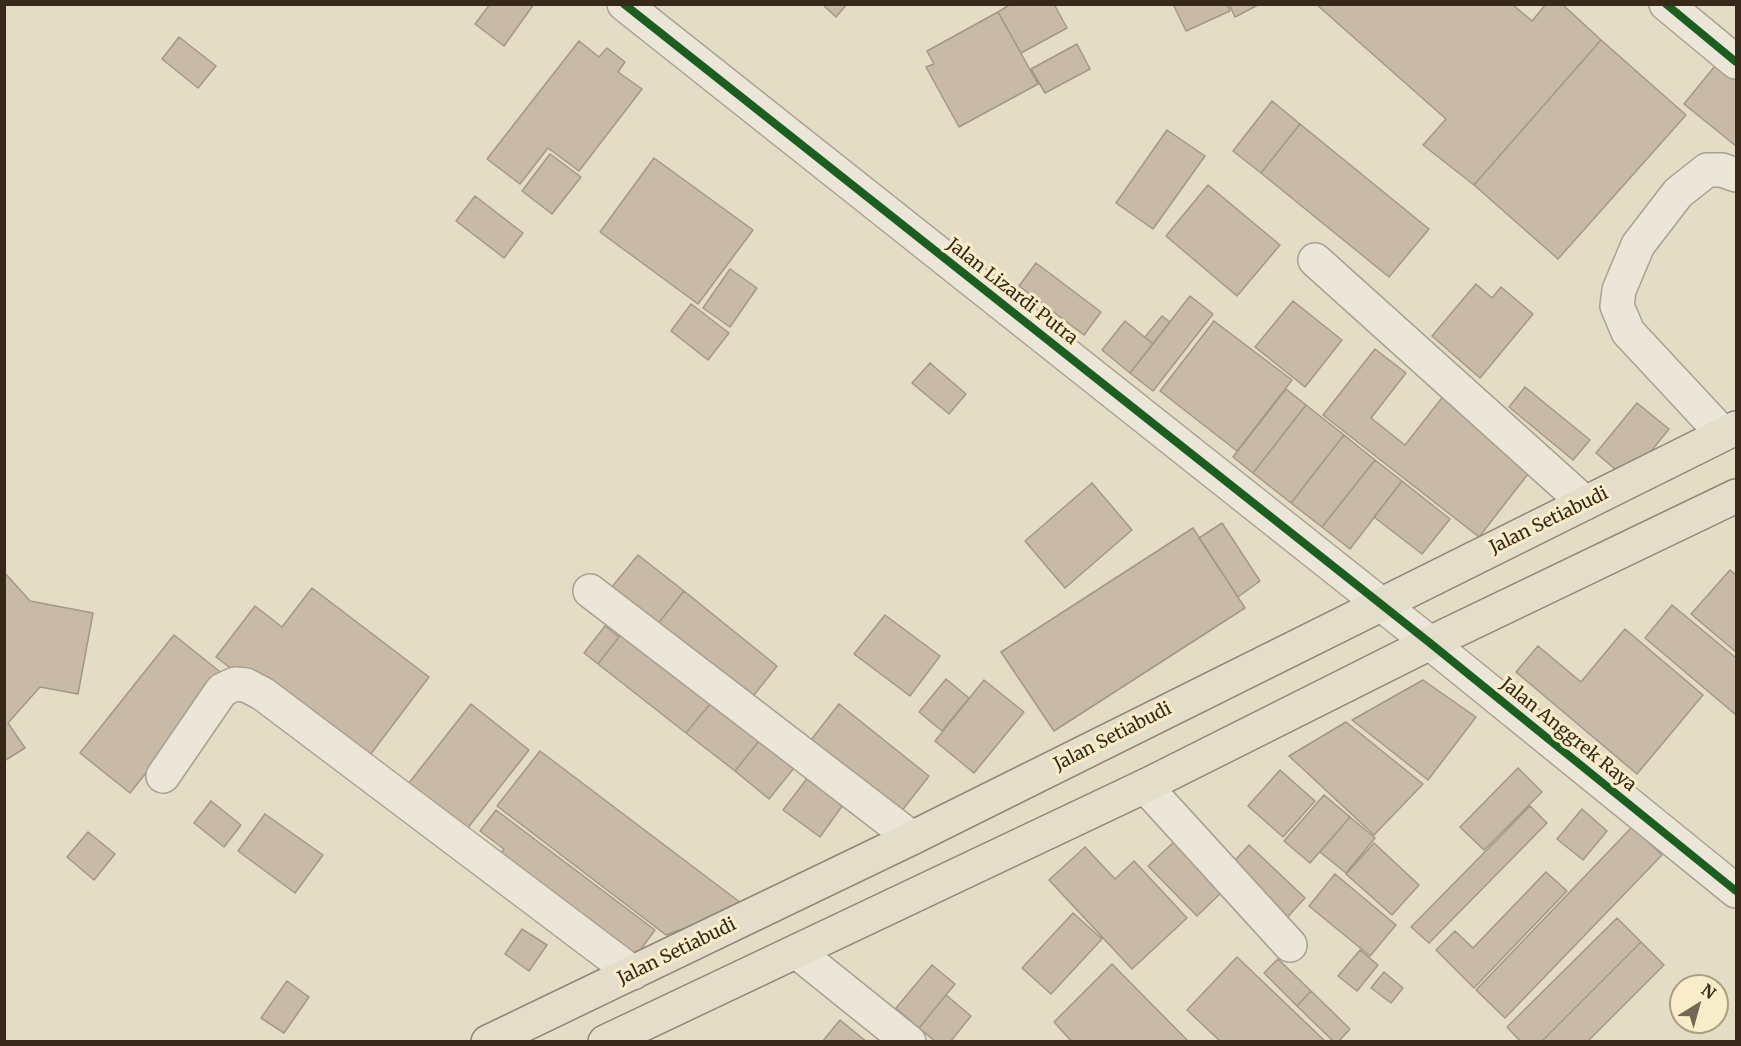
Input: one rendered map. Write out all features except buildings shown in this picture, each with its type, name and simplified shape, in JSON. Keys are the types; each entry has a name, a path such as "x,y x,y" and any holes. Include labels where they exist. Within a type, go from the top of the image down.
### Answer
{"main road":[{"name":"Jalan Setiabudi","path":"488,1041 633,974 912,838 1730,431"},
{"path":"605,1041 1145,786 1430,643 1737,496"}],"street":[{"name":"Jalan Lizardi Putra","path":"624,4 1381,604"},
{"path":"1666,4 1737,62"},
{"path":"1730,431 1628,332 1617,306 1619,290 1638,245 1678,194 1707,170 1722,170 1737,175"},
{"path":"1315,260 1586,503"},
{"path":"590,591 912,838"},
{"name":"Jalan Anggrek Raya","path":"1381,604 1737,891"},
{"path":"163,776 222,690 235,684 246,685 263,693 633,974"},
{"path":"1145,786 1290,945"},
{"path":"796,952 909,1041"}],"cycle path":[{"path":"624,4 1430,643 1736,891"},
{"path":"1666,4 1736,62"}]}
